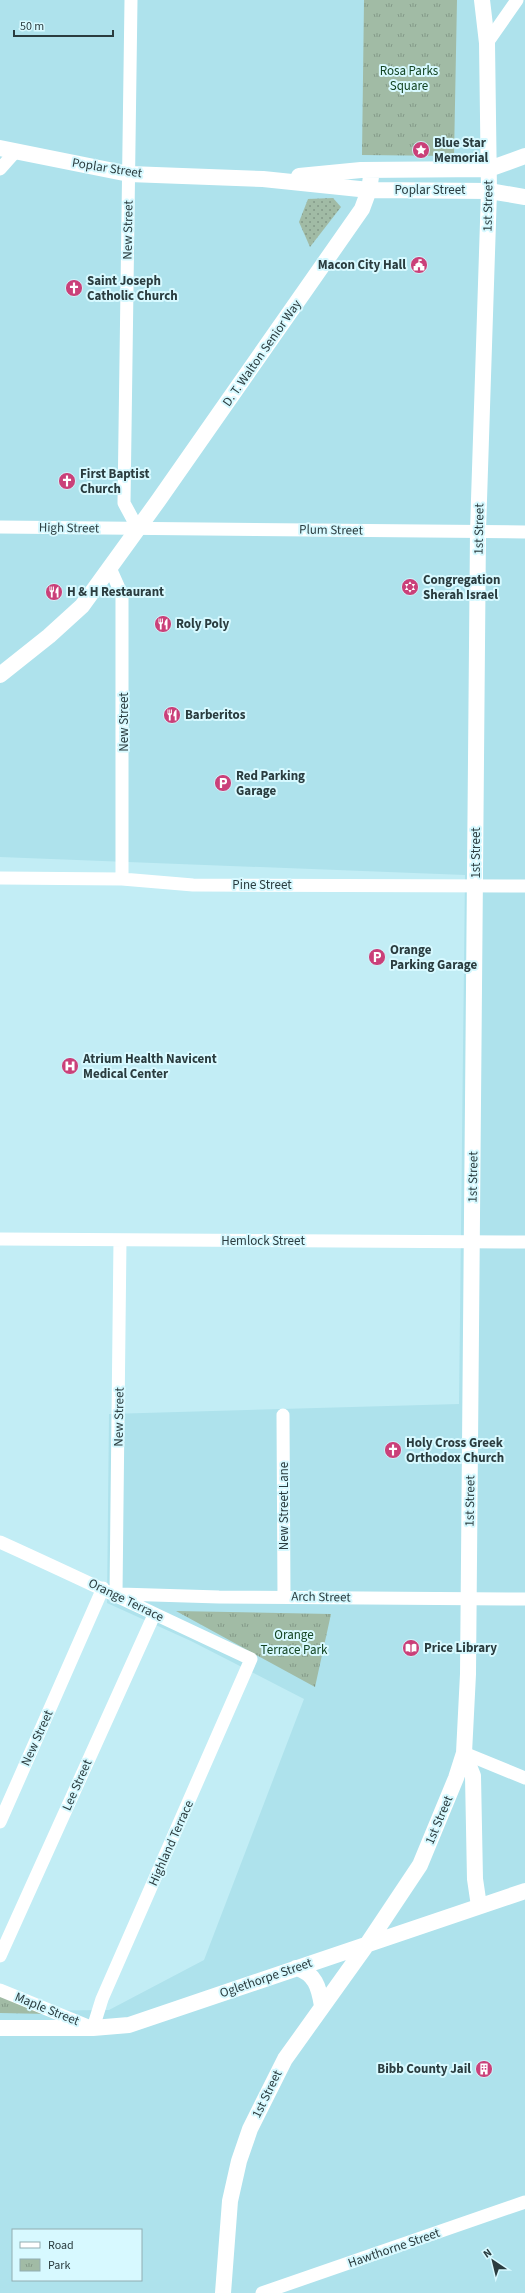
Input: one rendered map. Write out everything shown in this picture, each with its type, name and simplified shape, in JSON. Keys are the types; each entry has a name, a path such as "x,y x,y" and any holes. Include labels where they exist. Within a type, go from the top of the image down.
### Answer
{"street":[{"name":"New Street","path":"131,0 124,503 138,529"},
{"name":"1st Street","path":"223,2293 230,2201 239,2161 271,2084 285,2059 368,1943 420,1865 453,1786 464,1753 468,1674 469,1598 478,531 489,191 487,43 482,0"},
{"path":"487,43 517,0"},
{"name":"Poplar Street","path":"0,148 129,174 263,179 369,190 489,191 525,197"},
{"path":"0,169 16,151"},
{"name":"Poplar Street","path":"263,179 372,170 488,170 525,156"},
{"name":"D. T. Walton Senior Way","path":"0,675 70,618 110,568 325,264 362,209 369,190 372,170"},
{"name":"High Street","path":"0,527 138,529"},
{"name":"Plum Street","path":"138,529 525,532"},
{"name":"New Street","path":"110,568 122,595 122,879"},
{"name":"Pine Street","path":"0,878 122,879 192,885 525,886"},
{"name":"Hemlock Street","path":"0,1239 525,1242"},
{"name":"New Street","path":"116,1594 120,1240"},
{"name":"New Street Lane","path":"283,1416 284,1596"},
{"name":"Orange Terrace","path":"0,1542 116,1594 154,1614 251,1659"},
{"name":"New Street","path":"0,1822 103,1588"},
{"name":"Arch Street","path":"116,1594 220,1597 284,1596 525,1599"},
{"name":"Lee Street","path":"0,1956 154,1614"},
{"name":"Highland Terrace","path":"93,2028 102,1998 251,1659"},
{"path":"464,1753 525,1778"},
{"path":"464,1753 473,1776 475,1879 479,1906"},
{"name":"Oglethorpe Street","path":"0,2028 93,2028 130,2025 525,1891"},
{"path":"296,1968 307,1971 315,1979 320,1990 322,2006"},
{"name":"Maple Street","path":"0,1990 93,2028"},
{"name":"Hawthorne Street","path":"262,2293 525,2202"}],"shaded area":[{"path":"0,0 525,0 525,2293 0,2293 0,2011 109,2010 204,1960 304,1699 191,1641 107,1603 109,1414 459,1404 465,875 0,857"}],"green space":[{"name":"Rosa Parks Square","path":"364,0 457,0 454,156 362,155"},
{"path":"333,198 341,207 310,247 299,222 308,199"},
{"name":"Orange Terrace Park","path":"176,1611 331,1614 315,1687"},
{"path":"0,1993 49,2014 0,2013"}],"place":[{"name":"Blue Star Memorial","path":"421,150"},
{"name":"Macon City Hall","path":"419,265"},
{"name":"Saint Joseph Catholic Church","path":"74,288"},
{"name":"First Baptist Church","path":"67,481"},
{"name":"Congregation Sherah Israel","path":"410,587"},
{"name":"H & H Restaurant","path":"54,592"},
{"name":"Roly Poly","path":"163,624"},
{"name":"Barberitos","path":"172,715"},
{"name":"Red Parking Garage","path":"223,783"},
{"name":"Orange Parking Garage","path":"377,957"},
{"name":"Atrium Health Navicent Medical Center","path":"70,1066"},
{"name":"Holy Cross Greek Orthodox Church","path":"393,1450"},
{"name":"Price Library","path":"411,1648"},
{"name":"Bibb County Jail","path":"484,2069"}]}
